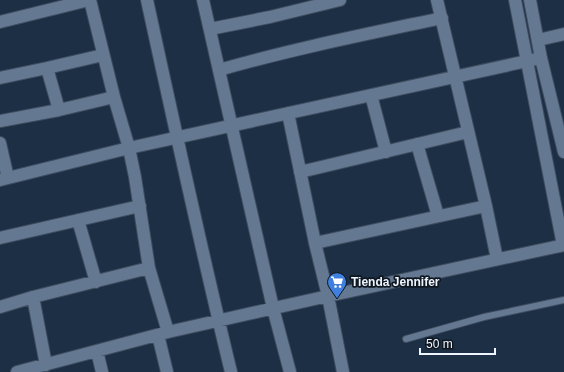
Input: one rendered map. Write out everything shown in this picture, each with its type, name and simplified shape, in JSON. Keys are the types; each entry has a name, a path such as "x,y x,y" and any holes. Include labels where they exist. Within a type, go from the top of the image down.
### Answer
{"street":[{"path":"0,22 89,0 114,98 129,148 140,206 149,268 163,333 167,372"},
{"path":"148,0 177,138 231,372"},
{"path":"203,0 273,308 290,372"},
{"path":"210,29 270,17 324,2 340,0"},
{"path":"437,0 486,206 497,259"},
{"path":"17,372 32,370 163,333 563,245 515,0"},
{"path":"530,0 541,58 564,152"},
{"path":"219,70 331,42 442,18"},
{"path":"538,40 564,34"},
{"path":"0,78 103,55"},
{"path":"0,143 4,179 129,148 231,125 541,58"},
{"path":"47,68 59,110"},
{"path":"371,94 386,152"},
{"path":"0,121 114,98"},
{"path":"288,113 343,372"},
{"path":"300,172 468,132"},
{"path":"417,144 438,216"},
{"path":"0,238 140,206"},
{"path":"315,243 486,206"},
{"path":"78,220 96,282"},
{"path":"0,307 33,297 149,268"},
{"path":"33,297 46,365"},
{"path":"97,351 102,372"}],"lane":[{"path":"406,339 484,317 564,300"}],"place":[{"name":"Tienda Jennifer","path":"337,299"}]}
